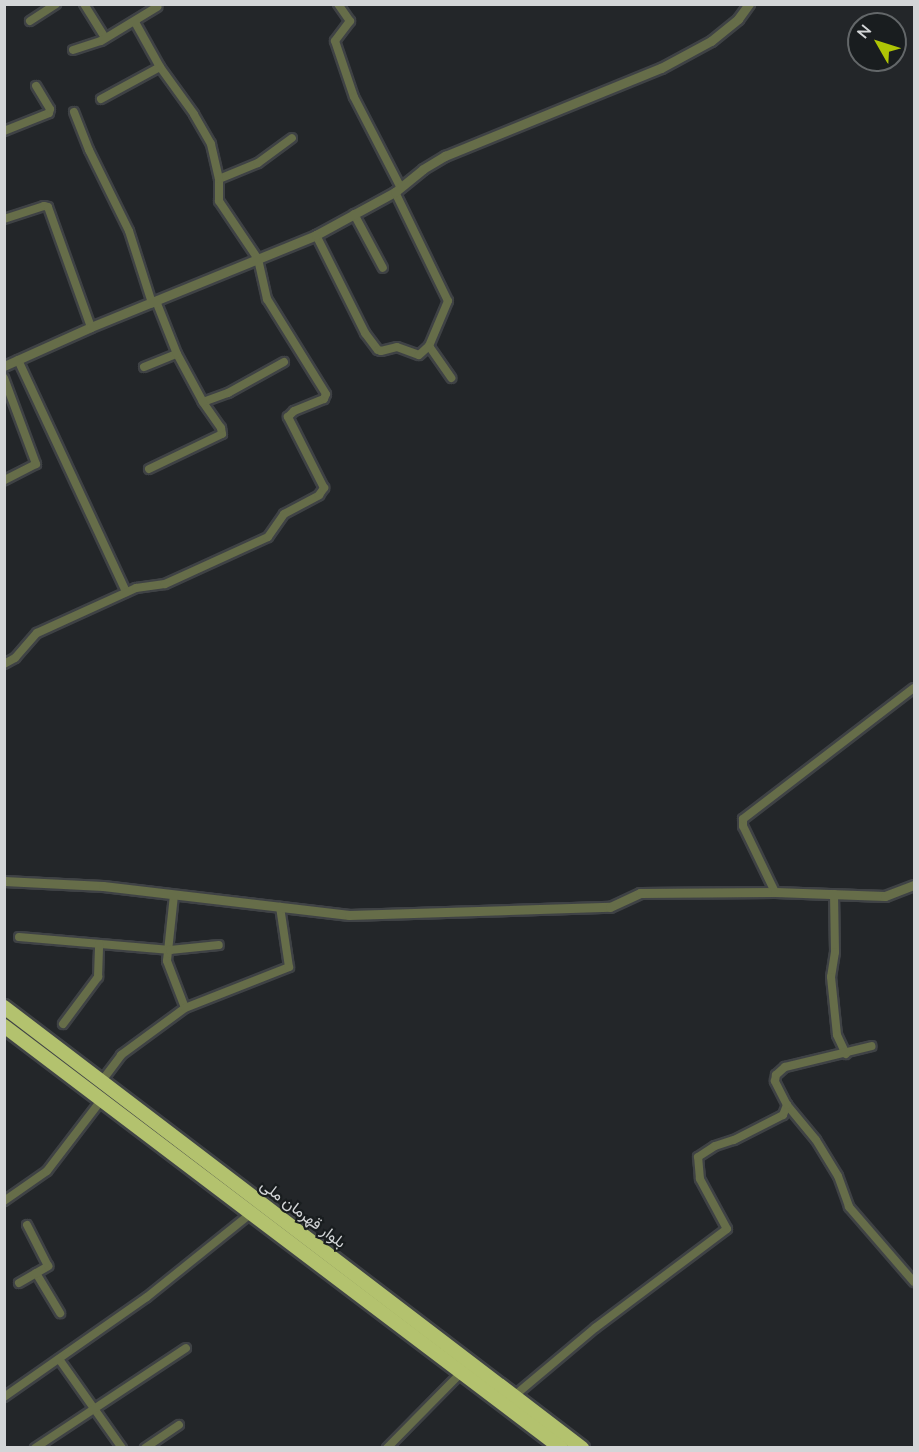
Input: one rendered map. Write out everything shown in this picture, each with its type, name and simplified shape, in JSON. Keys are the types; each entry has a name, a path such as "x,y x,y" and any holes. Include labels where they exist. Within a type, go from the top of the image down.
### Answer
{"highway":[{"name":"بلوار قهرمان ملی","path":"4,1007 104,1090 561,1448"},
{"name":"بلوار قهرمان ملی","path":"4,1026 104,1090"},
{"name":"بلوار قهرمان ملی","path":"257,1208 582,1448"}],"street":[{"path":"30,21 56,4"},
{"path":"84,4 105,37"},
{"path":"316,235 365,333 378,350 397,347 419,355 429,346 448,301 354,97 335,41 350,21 338,4"},
{"path":"4,366 91,327 316,235 397,189 445,156 689,54 723,33 749,4"},
{"path":"73,50 135,22 157,7"},
{"path":"4,664 15,658 37,633 126,592 165,584 268,537 284,514 319,495 324,488 288,417 294,411 324,399 326,394 267,299 258,259 219,201 219,180 211,144 194,114 160,67 135,22"},
{"path":"101,99 160,67"},
{"path":"4,131 49,113 50,109 36,86"},
{"path":"74,112 89,150 129,231 154,302 177,354 203,402 222,428 222,434 149,469"},
{"path":"219,180 258,163 292,138"},
{"path":"4,219 44,206 48,207 91,327"},
{"path":"354,214 382,268"},
{"path":"429,346 451,378"},
{"path":"144,368 177,354"},
{"path":"18,360 126,592"},
{"path":"203,402 228,393 284,362"},
{"path":"4,378 36,464 4,480"},
{"path":"775,892 743,826 743,819 915,688"},
{"path":"4,880 103,886 349,915 610,907 640,893 775,892 885,896 915,885"},
{"path":"834,894 835,952 831,977 837,1035 846,1054"},
{"path":"174,895 170,950 167,961 185,1008"},
{"path":"4,1201 47,1171 104,1090 121,1055 185,1008 289,967 280,907"},
{"path":"19,938 170,950 219,945"},
{"path":"63,1024 98,977 99,944"},
{"path":"872,1046 785,1067 776,1075 775,1081 787,1105 812,1138 816,1140 838,1176 849,1207 915,1282"},
{"path":"514,1396 595,1328 727,1229 700,1179 698,1157 715,1146 734,1140 783,1115 787,1105"},
{"path":"4,1397 147,1297 257,1208"},
{"path":"19,1283 45,1269 47,1263 27,1225"},
{"path":"36,1273 60,1313"},
{"path":"35,1448 186,1348"},
{"path":"59,1359 122,1448"},
{"path":"387,1448 462,1372"},
{"path":"145,1448 179,1425"}]}
